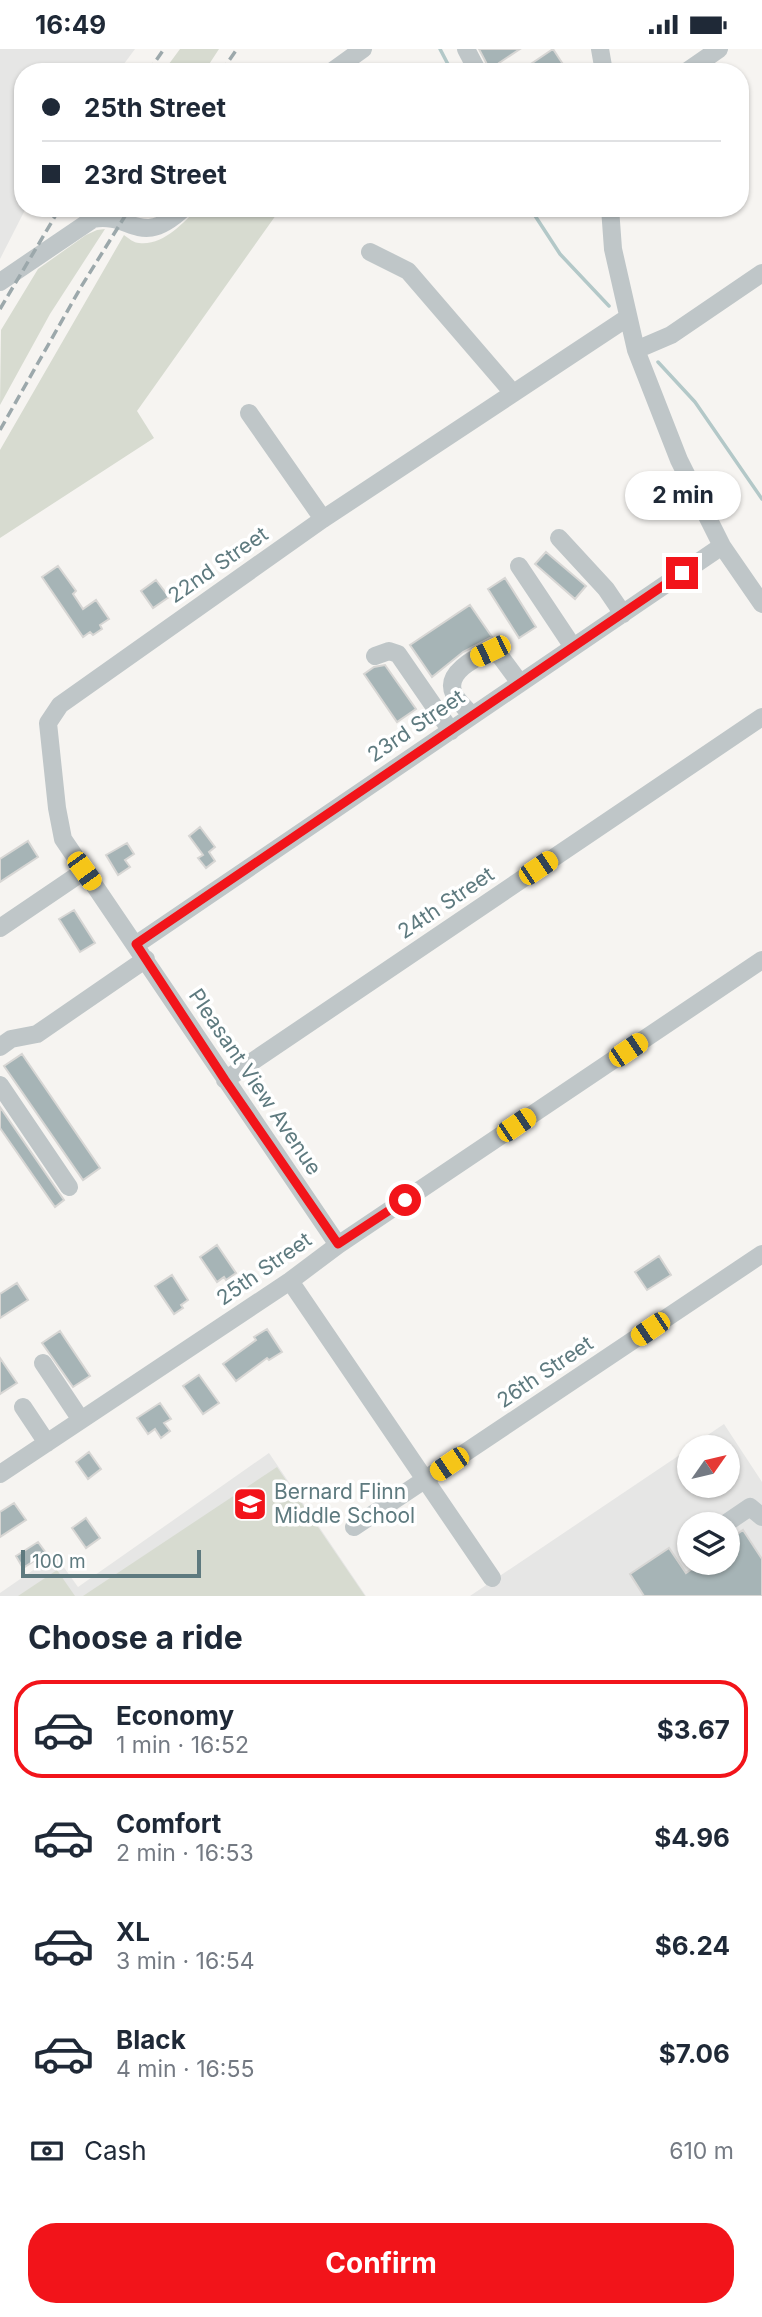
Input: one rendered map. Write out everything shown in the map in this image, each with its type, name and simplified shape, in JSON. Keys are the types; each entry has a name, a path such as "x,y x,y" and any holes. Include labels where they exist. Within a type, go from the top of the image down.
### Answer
{"street":[{"path":"344,63 363,49"},
{"path":"699,63 719,49"},
{"path":"0,282 93,219 103,218 143,230 160,226 175,217"},
{"path":"611,217 613,249 627,318 636,350 678,460 722,546 762,604"},
{"path":"370,252 408,271 513,393"},
{"path":"636,350 671,335 762,273"},
{"name":"22nd Street","path":"141,952 63,839 48,723 60,705 323,519 627,318"},
{"path":"249,413 323,519"},
{"path":"559,538 606,589 623,614"},
{"name":"23rd Street","path":"0,1047 11,1039 37,1034 141,952 472,716 722,546"},
{"path":"519,566 573,647"},
{"path":"374,656 389,651 398,654 451,731"},
{"path":"472,716 454,693 452,683 456,674 475,658 490,651 500,656 520,683"},
{"name":"24th Street","path":"225,1080 762,717"},
{"path":"0,928 84,871"},
{"name":"Pleasant View Avenue","path":"141,952 338,1244"},
{"name":"25th Street","path":"0,1474 290,1281 338,1244 762,960"},
{"path":"0,1085 69,1187"},
{"name":"26th Street","path":"354,1527 762,1254"},
{"path":"290,1281 492,1578"},
{"path":"43,1363 81,1420"},
{"path":"23,1407 47,1443"},
{"path":"740,1514 750,1507 762,1517"}],"shaded area":[{"path":"0,49 135,49 125,63 14,63 14,217 21,217 0,259"},
{"path":"180,49 219,49 210,63 170,63"},
{"path":"189,217 275,217 137,411 154,438 0,538 0,450 124,235 137,243 148,243 164,237"},
{"path":"105,229 50,314 0,405 1,330 38,269 86,235"},
{"path":"724,1424 731,1435 708,1435"},
{"path":"740,1448 762,1482 762,1596 470,1596 677,1457 677,1498 740,1498"},
{"name":"Bernard Flinn Middle School","path":"269,1453 366,1596 0,1596 0,1593 55,1555 78,1587"},
{"name":"Bernard Flinn Middle School","path":"277,1467 365,1596 83,1596"},
{"path":"57,1570 75,1596 18,1596"}],"building":[{"path":"479,49 520,49 499,63 486,63"},
{"path":"553,49 562,63 532,63"},
{"path":"546,552 586,586 575,599 535,564"},
{"path":"58,566 76,591 73,594 83,609 96,600 109,619 100,625 102,629 93,635 90,632 83,637 42,577"},
{"path":"505,578 536,627 519,638 488,589"},
{"path":"156,580 169,597 153,608 141,591"},
{"path":"470,605 492,637 463,652 432,677 410,645"},
{"path":"385,665 416,709 397,722 364,674 374,667"},
{"path":"200,827 215,847 209,852 215,861 206,868 198,858 203,855 189,836"},
{"path":"28,841 38,857 0,882 0,859"},
{"path":"127,843 134,854 125,860 130,867 118,875 106,855"},
{"path":"74,910 95,943 80,952 59,919"},
{"path":"22,1054 100,1168 83,1180 4,1066"},
{"path":"0,1107 64,1200 55,1207 0,1128"},
{"path":"217,1245 236,1273 217,1282 200,1257"},
{"path":"659,1256 671,1275 647,1290 635,1272"},
{"path":"172,1275 188,1300 181,1305 183,1308 174,1314 155,1286"},
{"path":"17,1283 28,1300 0,1318 0,1294"},
{"path":"267,1329 282,1352 269,1360 267,1358 236,1381 223,1364"},
{"path":"60,1331 90,1376 73,1387 42,1343"},
{"path":"0,1358 17,1383 0,1394"},
{"path":"199,1375 219,1403 203,1414 183,1386"},
{"path":"160,1403 171,1419 164,1423 170,1431 161,1438 155,1429 148,1434 137,1418"},
{"path":"89,1452 101,1469 88,1479 76,1462"},
{"path":"14,1503 26,1520 0,1537 0,1512"},
{"path":"86,1518 100,1538 86,1548 72,1528"},
{"path":"743,1530 762,1559 762,1596 644,1596 630,1574 669,1548 677,1560 677,1575 740,1575 740,1532"},
{"path":"38,1542 46,1553 23,1568 16,1556"}],"waterway":[{"path":"440,49 447,63"},
{"path":"536,217 560,254 609,306"},
{"path":"658,362 695,402 762,499"}],"railway":[{"path":"154,63 164,49"},
{"path":"227,63 237,49"},
{"path":"0,309 55,217"},
{"path":"0,430 81,287 124,217"}],"place":[{"name":"Bernard Flinn Middle School","path":"250,1504"}],"route":[{"path":"405,1200 338,1244 225,1080 136,944 682,573"}]}
